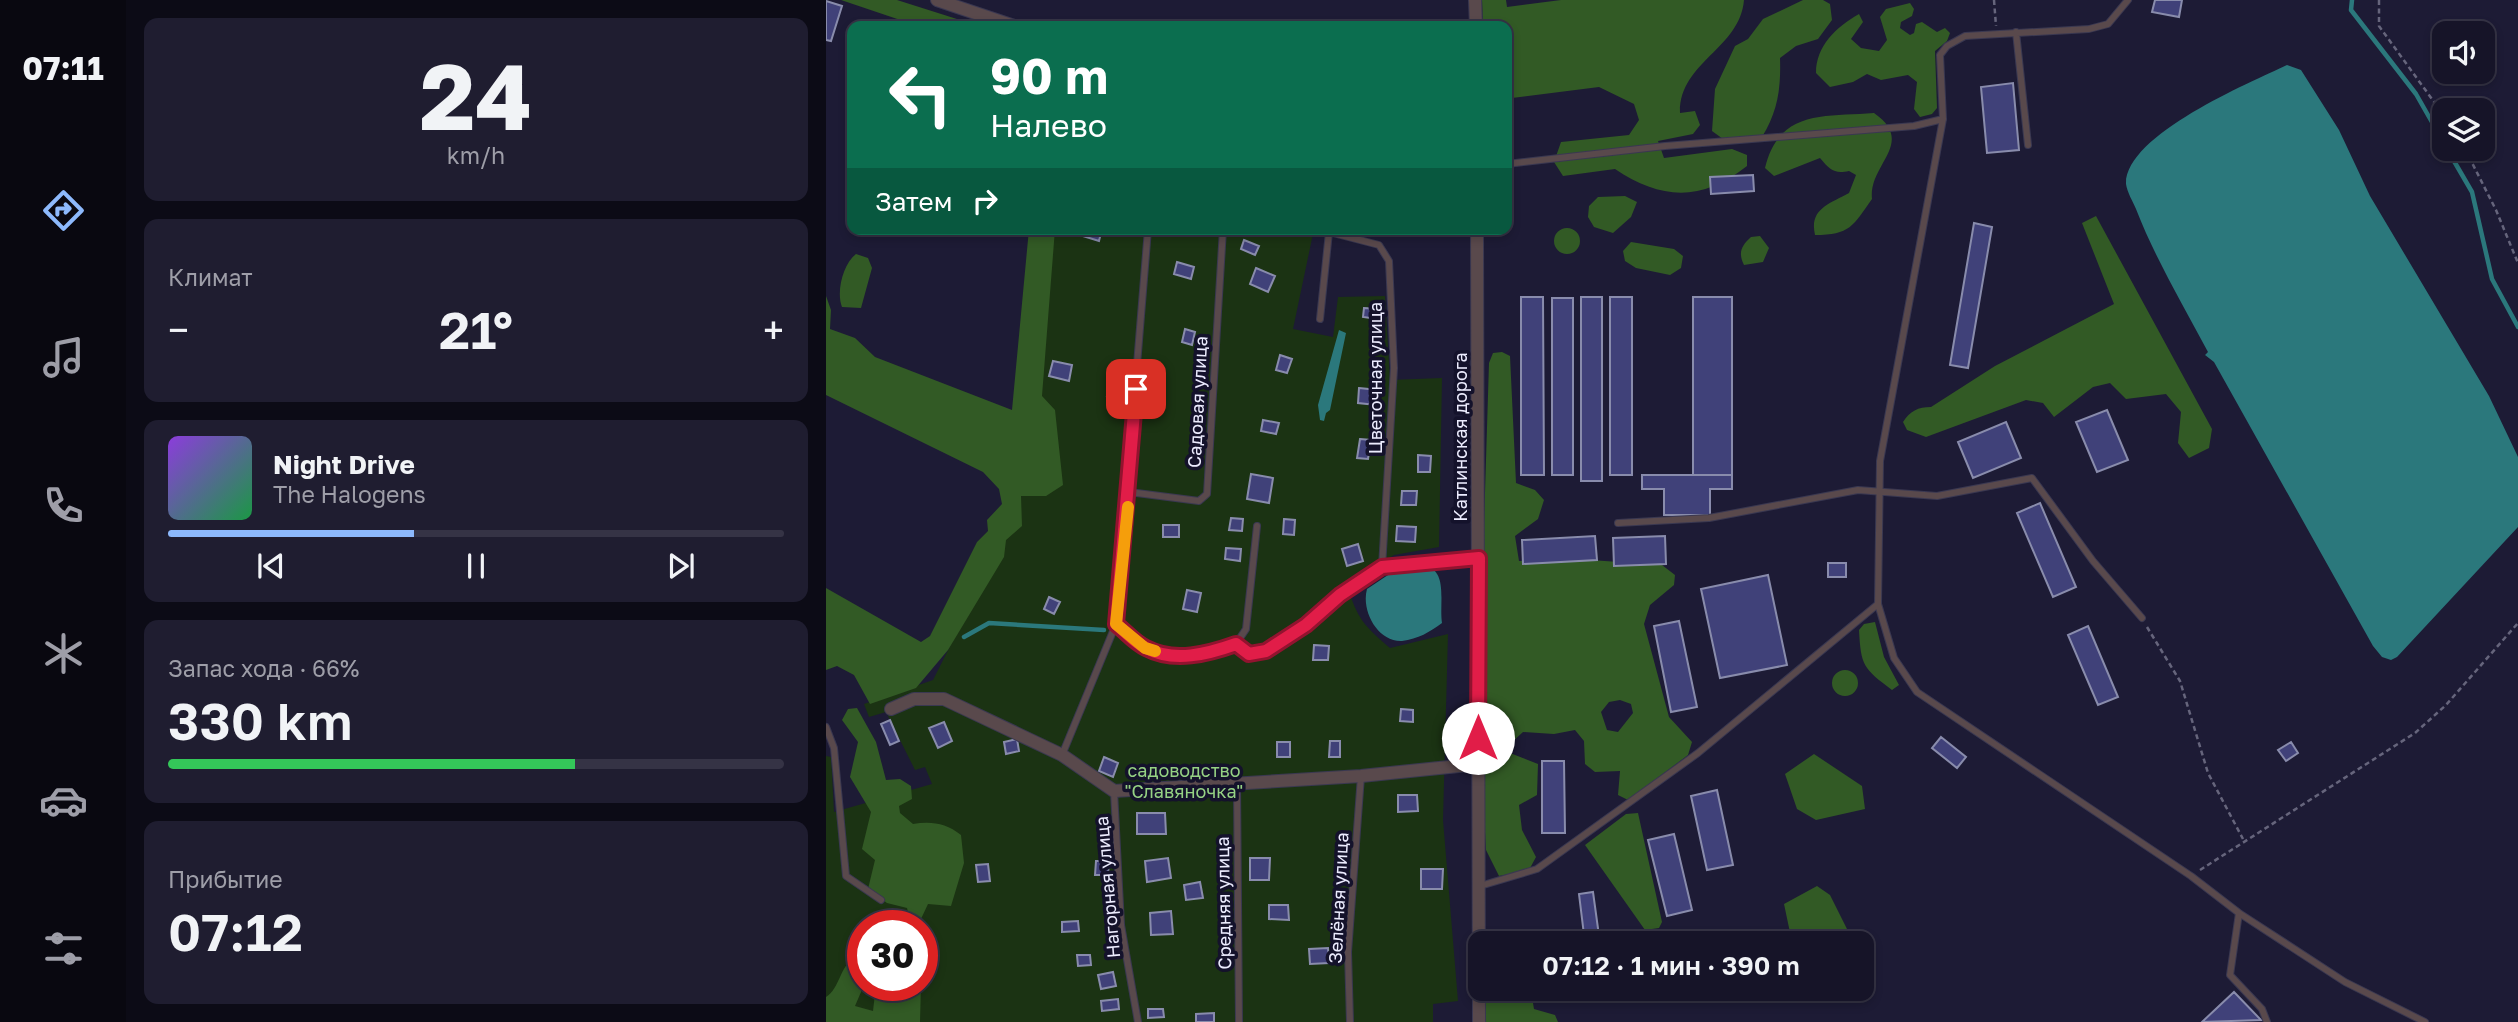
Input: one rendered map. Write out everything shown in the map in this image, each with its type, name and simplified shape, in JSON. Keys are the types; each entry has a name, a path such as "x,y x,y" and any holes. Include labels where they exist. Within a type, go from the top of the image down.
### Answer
{"street":[{"path":"937,0 999,21"},
{"path":"1475,0 1476,21"},
{"name":"Катлинская дорога","path":"1478,235 1479,1022"},
{"path":"891,709 914,698 944,699 1062,755 1114,791 1360,776 1478,764"}],"lane":[{"path":"2128,0 2108,24 2089,29 1965,36 1947,46 1940,55 1943,119 1880,461 1878,604 1894,658 1917,692 2191,876 2239,914 2345,982 2425,1022"},
{"path":"2016,32 2028,145"},
{"path":"1512,163 1665,146 1914,126 1943,119"},
{"path":"1062,755 1116,624 1129,492 1148,235"},
{"name":"Садовая улица","path":"1129,492 1199,501 1207,494 1223,235"},
{"path":"1320,318 1330,235"},
{"name":"Цветочная улица","path":"1344,235 1379,245 1389,261 1394,369 1382,567"},
{"path":"1618,523 1709,518 1858,490 1937,496 2032,478 2093,561 2142,618"},
{"path":"1116,624 1145,648 1170,656 1210,654 1236,644 1246,629 1257,526"},
{"path":"1236,644 1249,654 1266,651 1306,625 1340,595 1382,567 1479,558"},
{"path":"1480,886 1537,869 1698,754 1878,604"},
{"path":"826,727 834,748 846,876 881,901"},
{"name":"Зелёная улица","path":"1350,1022 1348,952 1360,776"},
{"name":"Средняя улица","path":"1237,784 1239,1022"},
{"name":"Нагорная улица","path":"1114,791 1121,925 1138,1022"},
{"path":"2239,914 2230,975 2262,1010 2267,1022"}],"path":[{"path":"1994,0 1996,33"},
{"path":"2379,0 2379,26 2432,99"},
{"path":"2471,161 2496,209 2518,263"},
{"path":"2142,618 2180,681 2208,773 2244,840"},
{"path":"2191,876 2415,733 2446,705 2518,623"}],"green space":[{"name":"садоводство \"Славяночка\"","path":"1048,235 1313,235 1293,329 1333,337 1338,297 1385,296 1390,380 1442,378 1439,547 1394,555 1347,585 1362,621 1390,648 1448,634 1443,820 1458,1001 1433,1004 1433,1022 909,1022 826,1001 826,756 831,757 834,812 932,784 925,767 915,770 886,712 869,717 864,704 933,680 994,559"}],"shaded area":[{"path":"841,0 897,0 963,21 903,21"},
{"path":"1482,0 1506,0 1507,7 1561,0 1744,0 1740,17 1732,31 1689,81 1682,96 1680,113 1695,111 1700,125 1693,134 1658,141 1664,158 1732,149 1747,155 1747,166 1714,186 1681,193 1649,187 1615,169 1563,176 1554,162 1561,142 1629,135 1639,120 1634,104 1599,87 1512,98 1512,21 1483,21"},
{"path":"1803,0 1823,0 1830,4 1832,20 1818,39 1796,46 1780,58 1777,99 1772,118 1762,137 1723,139 1712,131 1715,89 1735,46 1748,39 1763,19"},
{"path":"1910,3 1914,9 1912,16 1901,22 1900,28 1910,35 1914,33 1916,24 1922,22 1937,32 1945,28 1950,33 1947,41 1935,51 1937,108 1932,114 1920,117 1914,109 1917,82 1908,75 1881,80 1867,74 1853,82 1830,87 1816,73 1819,54 1829,38 1843,25 1859,14 1863,22 1851,39 1861,48 1879,51 1887,40 1880,17 1886,9"},
{"path":"2287,65 2301,70 2339,130 2370,196 2489,396 2518,457 2518,527 2397,657 2391,660 2382,657 2373,646 2214,362 2205,355 2208,352 2152,245 2126,184 2131,166 2145,147 2166,130 2219,98"},
{"path":"1874,113 1886,124 1891,134 1891,144 1873,186 1872,199 1855,222 1843,231 1815,235 1814,226 1818,213 1828,204 1849,193 1856,175 1849,171 1833,170 1820,158 1774,176 1765,168 1772,149 1781,135 1806,120"},
{"path":"1625,196 1637,202 1631,217 1613,233 1594,227 1588,217 1589,206 1598,197"},
{"path":"2096,216 2212,429 2209,448 2189,458 2178,443 2181,412 2166,394 2126,399 2110,383 2093,387 2054,417 2043,403 2026,400 1926,437 1907,430 1903,422 1915,410 1931,407 1995,366 2114,304 2082,223"},
{"path":"1567,228 1576,232 1580,241 1576,250 1567,254 1558,250 1554,241 1558,232"},
{"path":"1028,235 1055,235 1042,396 1055,410 1063,485 1046,496 1021,496 1022,526 1006,540 1004,557 948,650 916,688 870,704 854,675 837,666 826,670 826,588 921,642 930,636 977,542 988,531 987,520 1002,504 999,489 983,472 826,395 826,296 831,310 830,329 855,338 875,357 1012,410"},
{"path":"1760,236 1769,248 1763,262 1744,265 1741,257 1743,247 1751,237"},
{"path":"1631,242 1674,249 1683,256 1681,268 1670,275 1636,268 1625,261 1623,251"},
{"path":"856,254 868,258 872,268 861,308 842,307 842,279 847,264"},
{"path":"1339,330 1346,333 1330,410 1324,421 1320,420 1318,405"},
{"path":"1502,352 1510,356 1516,483 1535,490 1544,500 1538,519 1515,536 1519,561 1576,559 1662,565 1675,575 1674,585 1650,605 1644,624 1669,717 1692,742 1688,755 1628,800 1618,795 1620,771 1595,772 1585,764 1584,741 1575,730 1554,734 1523,732 1511,743 1510,753 1538,764 1537,795 1519,805 1522,830 1536,857 1529,870 1499,876 1486,850 1482,779 1487,752 1483,557 1489,363 1493,353","holes":["1620,700 1631,704 1633,713 1618,732 1607,730 1601,712 1609,702"]},
{"path":"1427,566 1434,570 1440,582 1442,623 1424,635 1408,640 1393,640 1385,636 1378,631 1369,615 1366,606 1367,589 1388,575"},
{"path":"1875,622 1884,657 1899,685 1892,690 1869,671 1861,651 1859,630 1864,624"},
{"path":"1845,670 1854,674 1858,683 1854,692 1845,696 1836,692 1832,683 1836,674"},
{"path":"857,708 876,742 886,780 900,779 911,786 912,799 899,806 900,813 913,824 938,824 961,835 964,863 951,906 928,904 925,910 908,910 887,903 868,889 875,860 862,849 871,812 850,777 858,742 842,720 848,709"},
{"path":"1814,754 1862,786 1865,809 1816,820 1797,809 1785,774"},
{"path":"1638,813 1662,922 1659,928 1645,930 1585,845 1626,814"},
{"path":"1817,886 1830,895 1848,931 1790,931 1784,904"},
{"path":"846,966 847,1001 857,1001 855,1006 873,1011 874,1001 921,1001 920,1022 826,1022 826,997"},
{"path":"1483,1001 1533,1001 1534,1009 1555,1015 1558,1022 1483,1022"}],"building":[{"path":"2155,0 2182,0 2179,17 2152,12"},
{"path":"826,1 842,6 831,41 826,40"},
{"path":"2013,83 2019,150 1987,153 1981,87"},
{"path":"1753,175 1754,191 1711,194 1710,177"},
{"path":"1974,223 1992,227 1968,368 1950,365"},
{"path":"1083,235 1100,235 1099,241"},
{"path":"1244,240 1259,246 1255,255 1241,249"},
{"path":"1177,262 1194,267 1191,279 1174,274"},
{"path":"1256,268 1275,276 1268,292 1250,284"},
{"path":"1521,297 1543,297 1544,475 1521,475"},
{"path":"1581,297 1602,297 1602,481 1581,481"},
{"path":"1610,297 1632,297 1632,475 1610,475"},
{"path":"1693,297 1732,297 1732,475 1693,475"},
{"path":"1552,298 1573,298 1573,475 1552,475"},
{"path":"1364,308 1378,309 1378,319 1363,317"},
{"path":"1185,329 1195,332 1192,345 1182,342"},
{"path":"1280,355 1292,359 1287,373 1276,370"},
{"path":"1053,361 1072,365 1069,381 1049,376"},
{"path":"1110,383 1126,386 1123,398 1107,396"},
{"path":"1359,388 1378,390 1376,405 1358,403"},
{"path":"2107,410 2128,460 2097,472 2076,422"},
{"path":"1263,420 1279,423 1276,434 1261,431"},
{"path":"2006,422 2021,458 1973,478 1958,442"},
{"path":"1360,439 1371,440 1368,459 1357,458"},
{"path":"1418,455 1431,456 1430,472 1418,472"},
{"path":"1251,474 1273,478 1269,503 1247,499"},
{"path":"1642,475 1732,475 1732,489 1710,489 1710,515 1664,515 1664,489 1642,489"},
{"path":"1402,491 1417,491 1416,505 1401,505"},
{"path":"2040,503 2076,587 2053,597 2017,513"},
{"path":"1231,518 1243,519 1242,531 1229,530"},
{"path":"1284,519 1295,520 1294,535 1283,534"},
{"path":"1163,525 1179,525 1179,537 1163,537"},
{"path":"1397,526 1416,527 1415,542 1396,541"},
{"path":"1595,536 1597,560 1523,564 1522,540"},
{"path":"1665,536 1666,564 1614,566 1613,538"},
{"path":"1358,544 1363,561 1347,566 1342,549"},
{"path":"1226,548 1241,549 1240,561 1225,559"},
{"path":"1828,563 1846,563 1846,577 1828,577"},
{"path":"1768,575 1787,665 1720,678 1701,589"},
{"path":"1187,590 1201,593 1197,612 1183,609"},
{"path":"1049,597 1060,602 1054,614 1044,609"},
{"path":"1679,621 1697,707 1671,712 1654,626"},
{"path":"2088,626 2118,697 2098,705 2068,635"},
{"path":"1314,645 1329,646 1328,660 1313,660"},
{"path":"1401,709 1413,710 1413,722 1400,721"},
{"path":"890,720 899,741 890,745 881,724"},
{"path":"944,722 952,741 938,748 929,728"},
{"path":"1941,737 1966,757 1957,768 1932,748"},
{"path":"1017,739 1019,751 1006,754 1004,742"},
{"path":"1330,741 1340,741 1340,757 1329,757"},
{"path":"1277,742 1290,742 1290,757 1277,757"},
{"path":"2291,742 2298,753 2286,761 2278,750"},
{"path":"1104,757 1118,763 1113,777 1099,771"},
{"path":"1542,761 1564,761 1565,833 1542,833"},
{"path":"1717,790 1733,865 1707,870 1691,796"},
{"path":"1398,795 1417,795 1418,811 1398,812"},
{"path":"1137,813 1165,813 1166,834 1137,834"},
{"path":"1674,834 1692,910 1667,916 1648,840"},
{"path":"1168,858 1171,878 1147,882 1145,861"},
{"path":"1250,858 1270,858 1269,880 1250,880"},
{"path":"1096,861 1109,861 1108,875 1095,875"},
{"path":"988,864 990,881 978,882 976,865"},
{"path":"1421,869 1443,869 1442,889 1421,889"},
{"path":"1200,882 1203,898 1186,900 1184,885"},
{"path":"1593,892 1598,931 1584,931 1579,894"},
{"path":"1269,905 1288,905 1289,920 1269,919"},
{"path":"1171,911 1173,934 1151,935 1150,913"},
{"path":"1078,921 1079,931 1062,932 1062,922"},
{"path":"1328,948 1329,963 1310,964 1309,949"},
{"path":"1077,955 1090,955 1091,965 1078,966"},
{"path":"1113,972 1116,986 1101,989 1098,975"},
{"path":"2234,992 2261,1020 2202,1022"},
{"path":"1118,999 1119,1009 1102,1011 1101,1001"},
{"path":"1148,1009 1163,1009 1164,1017 1148,1018"},
{"path":"1214,1013 1214,1022 1196,1022 1196,1014"}],"waterway":[{"path":"2352,0 2351,10 2416,94 2432,122"},
{"path":"2454,161 2472,192 2492,279 2518,327"},
{"path":"964,637 989,623 1104,630"}],"slow traffic":[{"path":"1128,507 1116,624 1145,648 1155,651"}],"route":[{"path":"1136,389 1116,624 1145,648 1170,656 1210,654 1236,644 1249,654 1266,651 1306,625 1340,595 1382,567 1479,558 1478,738"}]}
